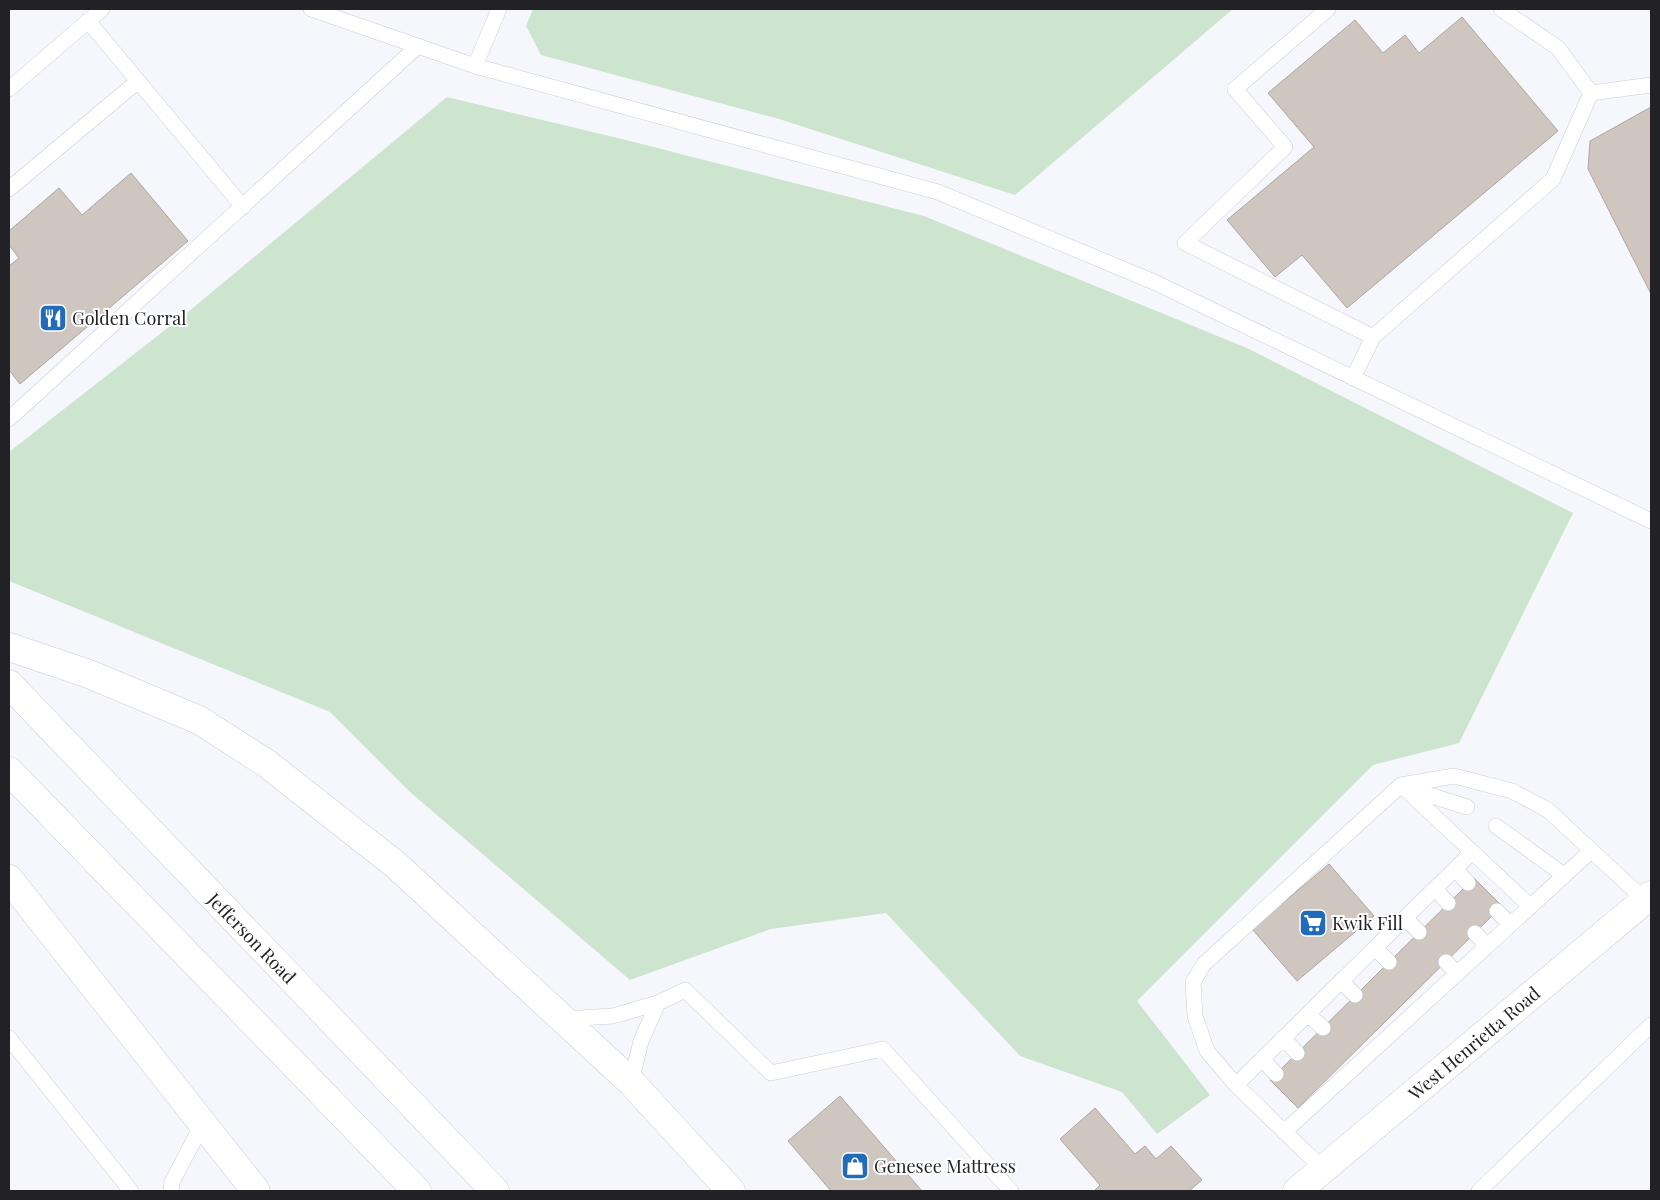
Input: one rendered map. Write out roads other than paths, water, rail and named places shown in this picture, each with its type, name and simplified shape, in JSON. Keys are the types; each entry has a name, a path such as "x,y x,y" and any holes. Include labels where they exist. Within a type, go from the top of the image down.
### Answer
{"main road":[{"path":"9,647 89,674 199,720 266,763 396,864 631,1082 731,1191"},
{"name":"Jefferson Road","path":"9,684 495,1191"},
{"path":"9,771 416,1191"},
{"path":"9,879 256,1191"},
{"name":"West Henrietta Road","path":"1297,1191 1649,900"}],"lane":[{"path":"9,90 102,9"},
{"path":"311,9 475,66 938,192 1154,282 1651,521"},
{"path":"475,66 499,9"},
{"path":"1328,9 1235,89 1285,147 1185,244 1373,337"},
{"path":"1501,9 1558,48 1591,93"},
{"path":"88,21 243,206"},
{"path":"9,419 418,46"},
{"path":"9,189 138,81"},
{"path":"1591,93 1651,85"},
{"path":"1354,378 1373,337 1553,179 1591,93"},
{"path":"1323,1169 1236,1085 1207,1051 1195,1016 1193,982 1204,964 1401,786 1454,776 1512,791 1548,810 1591,851 1649,900"},
{"path":"1401,786 1467,808"},
{"path":"1401,786 1530,906"},
{"path":"1496,826 1564,875"},
{"path":"1284,1132 1307,1105 1422,995 1457,973 1591,851"},
{"path":"1236,1085 1472,852"},
{"path":"1455,869 1468,883"},
{"path":"1435,889 1448,903"},
{"path":"1497,911 1510,924"},
{"path":"1406,918 1419,932"},
{"path":"1475,933 1487,946"},
{"path":"1375,948 1389,962"},
{"path":"1446,962 1457,973"},
{"path":"1341,981 1355,995"},
{"path":"563,1019 613,1016 658,1003 686,990 771,1073 883,1049 1011,1191"},
{"path":"631,1082 641,1041 658,1003"},
{"path":"1308,1014 1323,1028"},
{"path":"1479,1191 1651,1025"},
{"path":"9,1038 131,1191"},
{"path":"1283,1038 1297,1053"},
{"path":"1262,1059 1276,1074"},
{"path":"171,1191 172,1182 203,1123"}],"place":[{"name":"Golden Corral","path":"53,318"},
{"name":"Kwik Fill","path":"1313,923"},
{"name":"Genesee Mattress","path":"855,1166"}]}
